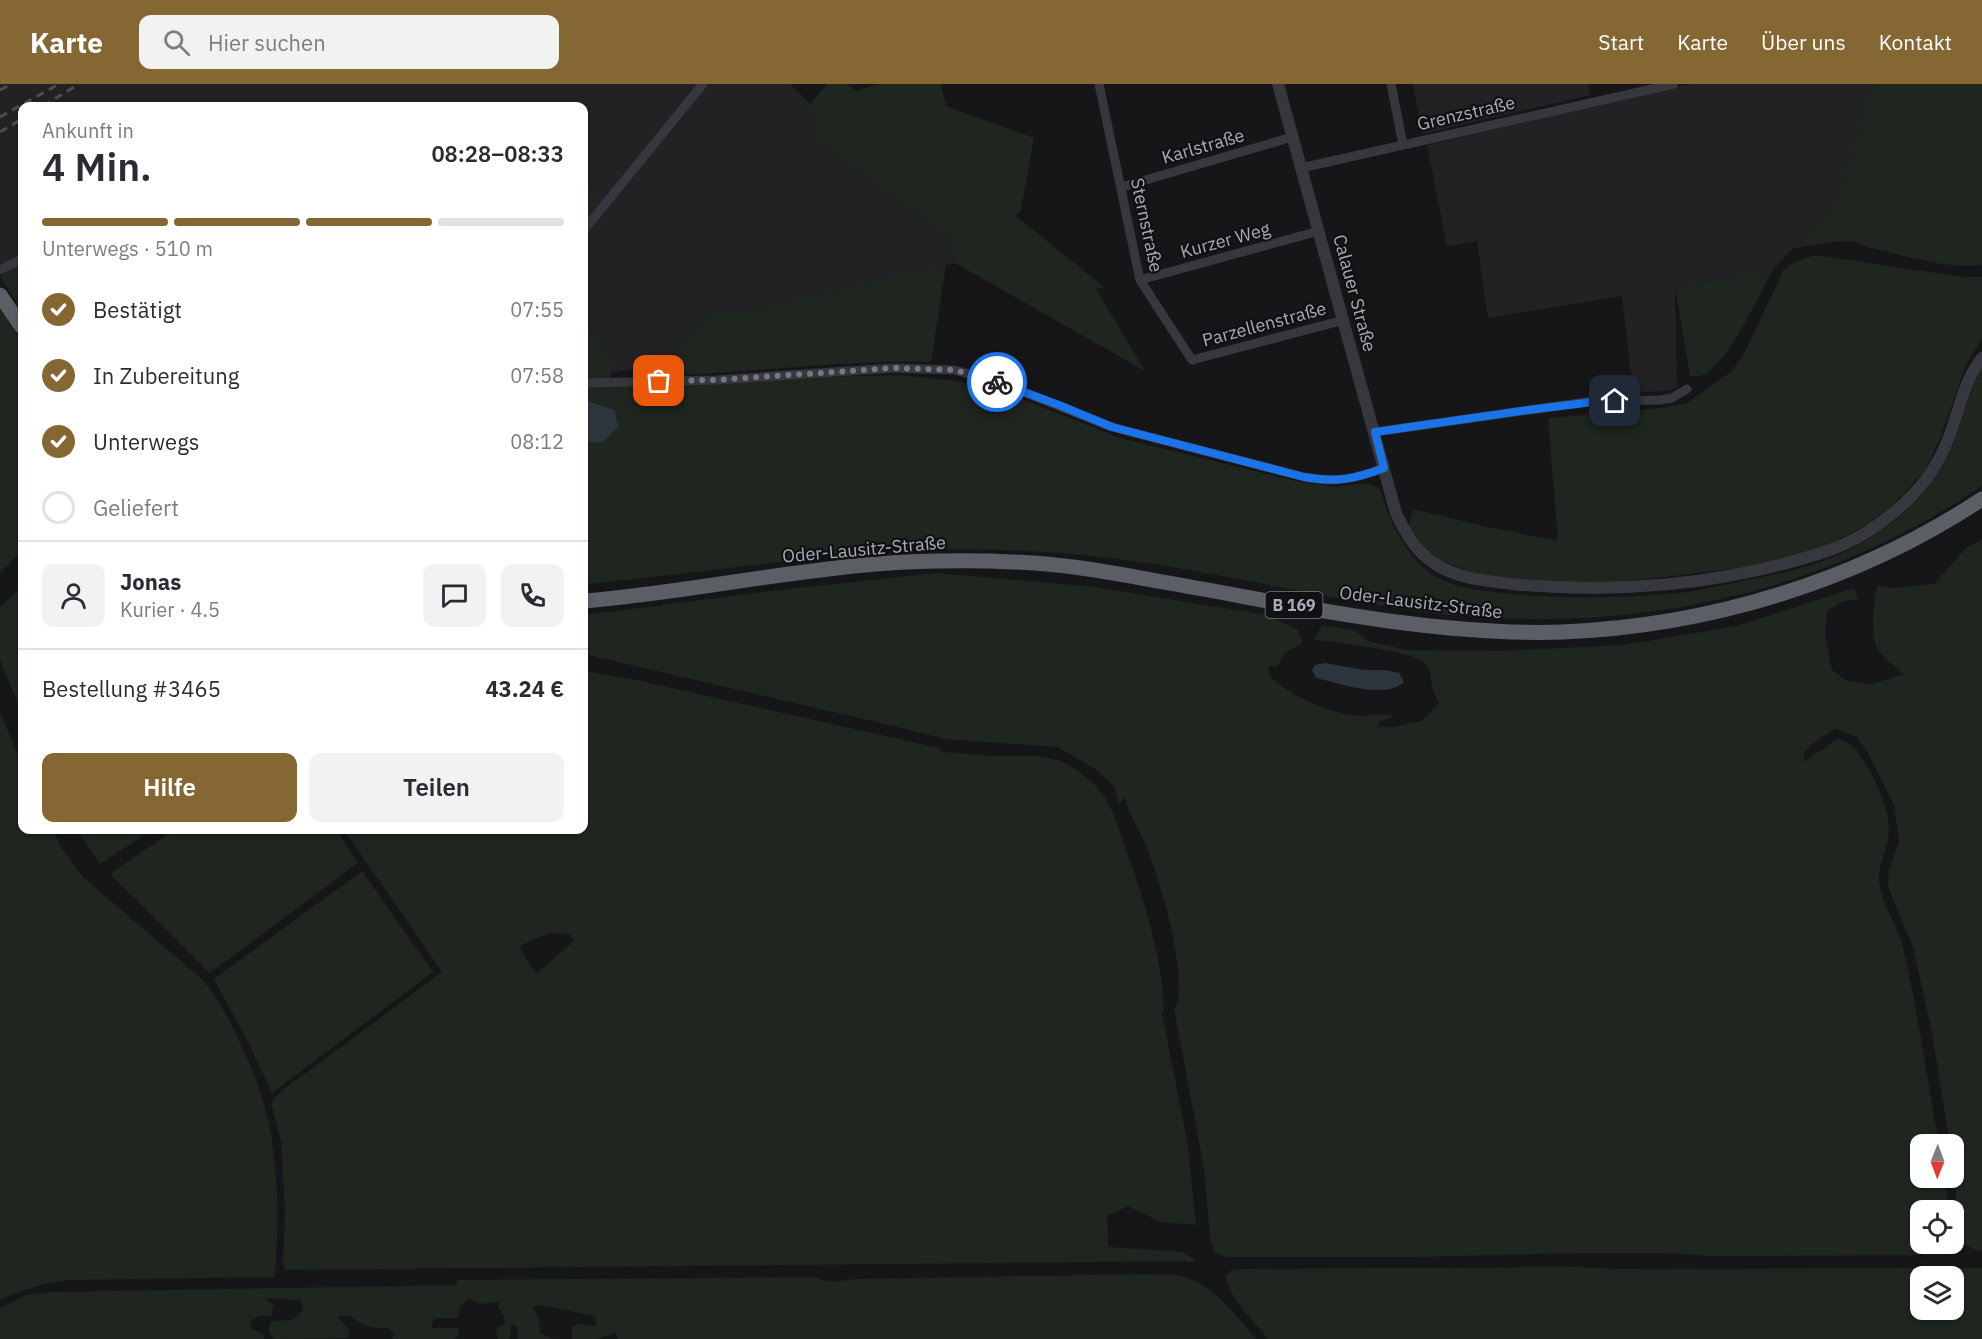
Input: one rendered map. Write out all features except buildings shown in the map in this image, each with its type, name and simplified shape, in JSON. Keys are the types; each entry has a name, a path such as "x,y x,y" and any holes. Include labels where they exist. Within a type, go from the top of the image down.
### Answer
{"highway":[{"path":"3,300 18,321"},
{"name":"Oder-Lausitz-Straße","path":"588,600 874,564 939,561 1036,563 1121,574 1395,622 1478,631 1560,632 1634,626 1704,615 1778,596 1853,568 1918,537 1982,500"}],"street":[{"path":"588,225 703,84"},
{"name":"Sternstraße","path":"1099,84 1140,280 1192,360"},
{"name":"Calauer Straße","path":"1278,84 1396,513 1411,541 1434,563 1447,570 1493,582 1542,586 1625,587 1752,572 1844,544 1872,529 1910,499 1932,472 1948,439 1975,367 1982,358"},
{"path":"1391,84 1402,145"},
{"name":"Grenzstraße","path":"1301,168 1674,84"},
{"name":"Karlstraße","path":"1122,187 1292,137"},
{"name":"Kurzer Weg","path":"1140,280 1319,231"},
{"path":"0,270 18,262"},
{"name":"Parzellenstraße","path":"1192,360 1344,320"},
{"path":"588,383 716,380 893,368 955,370 1003,384 1112,427 1304,477 1334,481 1356,478 1384,468"},
{"path":"1375,432 1593,402 1660,400 1672,398 1687,389"}],"shaded area":[{"path":"0,84 790,84 949,238 955,263 743,312 708,312 666,363 588,377 588,102 18,102 18,292 0,263"},
{"path":"827,84 847,84 856,91 879,84 941,84 946,106 1034,138 1021,210 1016,216 1104,287 1096,289 1145,371 955,263 949,238 815,139 819,119 807,109"},
{"path":"1413,84 1588,84 1590,95 1422,134"},
{"path":"1691,84 1873,84 1835,202 1772,271 1675,287 1677,386 1672,390 1633,393 1622,296 1488,318 1477,241 1447,246 1427,145"},
{"path":"1873,84 1982,84 1982,265 1941,264 1853,242 1830,242 1792,249 1835,202"},
{"path":"588,182 598,200 595,209 588,217"},
{"path":"1815,255 1963,277 1982,277 1982,338 1965,367 1940,439 1925,470 1887,510 1868,524 1833,543 1808,553 1749,567 1620,582 1569,582 1474,573 1437,559 1425,549 1409,526 1413,509 1558,541 1548,418 1663,408 1687,403 1731,372 1745,352 1783,271 1794,262"},
{"path":"946,265 931,362 833,364 670,376 664,366 708,312 743,312"},
{"path":"18,266 18,305 0,276"},
{"path":"1772,271 1741,330 1721,360 1700,376 1690,376 1675,287"},
{"path":"0,307 18,336 18,555 0,573"},
{"path":"588,326 612,365 610,379 588,381"},
{"path":"1982,369 1982,486 1915,527 1845,560 1772,586 1698,604 1622,615 1545,619 1468,616 1390,607 1119,559 1074,554 968,549 870,552 588,584 588,383 899,375 956,381 1004,392 1120,438 1300,482 1335,487 1367,483 1379,488 1398,534 1420,565 1448,583 1491,592 1533,596 1596,597 1680,593 1714,587 1810,565 1860,544 1906,511 1931,484 1950,452"},
{"path":"588,401 615,410 618,427 603,442 588,443"},
{"path":"1982,539 1982,1250 1978,1251 1964,1244 1964,1200 1956,1200 1955,1188 1964,1188 1964,1134 1948,1134 1932,1032 1913,947 1888,887 1889,870 1899,841 1894,805 1870,757 1857,737 1836,729 1820,738 1804,752 1804,762 1837,739 1850,744 1864,761 1885,808 1889,830 1879,872 1880,887 1903,947 1937,1134 1910,1134 1910,1188 1946,1188 1948,1200 1910,1200 1910,1254 1944,1255 1712,1256 1666,1253 1576,1253 1419,1257 1227,1257 1215,1253 1210,1239 1204,1168 1174,1009 1178,996 1179,977 1171,930 1159,882 1147,848 1131,816 1125,797 1119,805 1114,786 1094,768 1057,747 944,739 588,655 588,614 937,573 1096,587 1267,615 1298,630 1302,643 1284,654 1277,667 1268,666 1273,679 1281,686 1320,707 1357,715 1394,716 1381,721 1377,726 1392,727 1422,721 1439,702 1433,692 1430,673 1425,663 1390,651 1314,640 1322,625 1356,631 1368,641 1407,650 1500,651 1625,645 1737,626 1854,588 1858,599 1842,602 1827,611 1825,634 1832,670 1847,681 1872,684 1904,674 1882,656 1875,642 1873,618 1877,586 1893,588 1934,584 1964,550"},
{"path":"18,590 18,704 0,660 0,607"},
{"path":"1325,663 1399,673 1404,682 1385,690 1374,690 1316,678 1312,670 1315,665"},
{"path":"588,672 632,679 939,748 943,752 1050,758 1081,773 1101,792 1112,811 1132,866 1156,948 1163,990 1164,1011 1162,1014 1188,1145 1196,1225 1161,1222 1128,1206 1107,1216 1108,1247 1184,1252 1196,1261 285,1270 281,1141 271,1103 280,1092 442,972 347,834 588,834","holes":["549,933 569,934 574,941 537,973 526,959 520,946"]},
{"path":"0,713 18,754 18,834 55,834 61,847 83,877 202,979 220,1004 252,1069 266,1111 274,1158 277,1229 275,1277 70,1280 34,1287 0,1300"},
{"path":"80,834 146,834 100,864"},
{"path":"168,834 339,834 358,863 210,973 110,874"},
{"path":"362,871 433,972 272,1093 214,979"},
{"path":"1574,1267 1618,1269 1910,1268 1910,1320 1964,1320 1964,1268 1982,1268 1982,1339 1268,1339 1232,1293 1225,1276 1232,1270"},
{"path":"1147,1274 1180,1276 1202,1285 1222,1301 1256,1339 618,1339 616,1333 595,1339 572,1339 572,1326 596,1325 595,1316 540,1305 532,1307 539,1317 540,1333 554,1339 518,1339 518,1328 512,1324 510,1339 498,1339 496,1330 500,1325 505,1325 504,1316 498,1307 501,1301 480,1304 469,1299 460,1306 459,1316 456,1318 434,1318 431,1328 458,1328 458,1336 453,1339 391,1339 395,1335 388,1328 367,1326 349,1315 337,1317 349,1329 348,1338 274,1339 269,1333 270,1321 293,1320 303,1310 300,1300 264,1298 274,1305 271,1316 259,1316 251,1321 251,1329 263,1334 264,1339 0,1339 0,1308 26,1295 53,1292 457,1285 457,1280 817,1277 826,1281 836,1281"}],"railway":[{"path":"0,90 12,84"},
{"path":"27,102 59,84"},
{"path":"50,102 79,84"},
{"path":"0,117 18,107"},
{"path":"0,132 18,121"}],"way so far":[{"path":"659,381 716,380 893,368 955,370 997,382"}],"route":[{"path":"997,382 1112,427 1304,477 1334,481 1356,478 1384,468 1375,432 1528,410 1615,401"}]}
